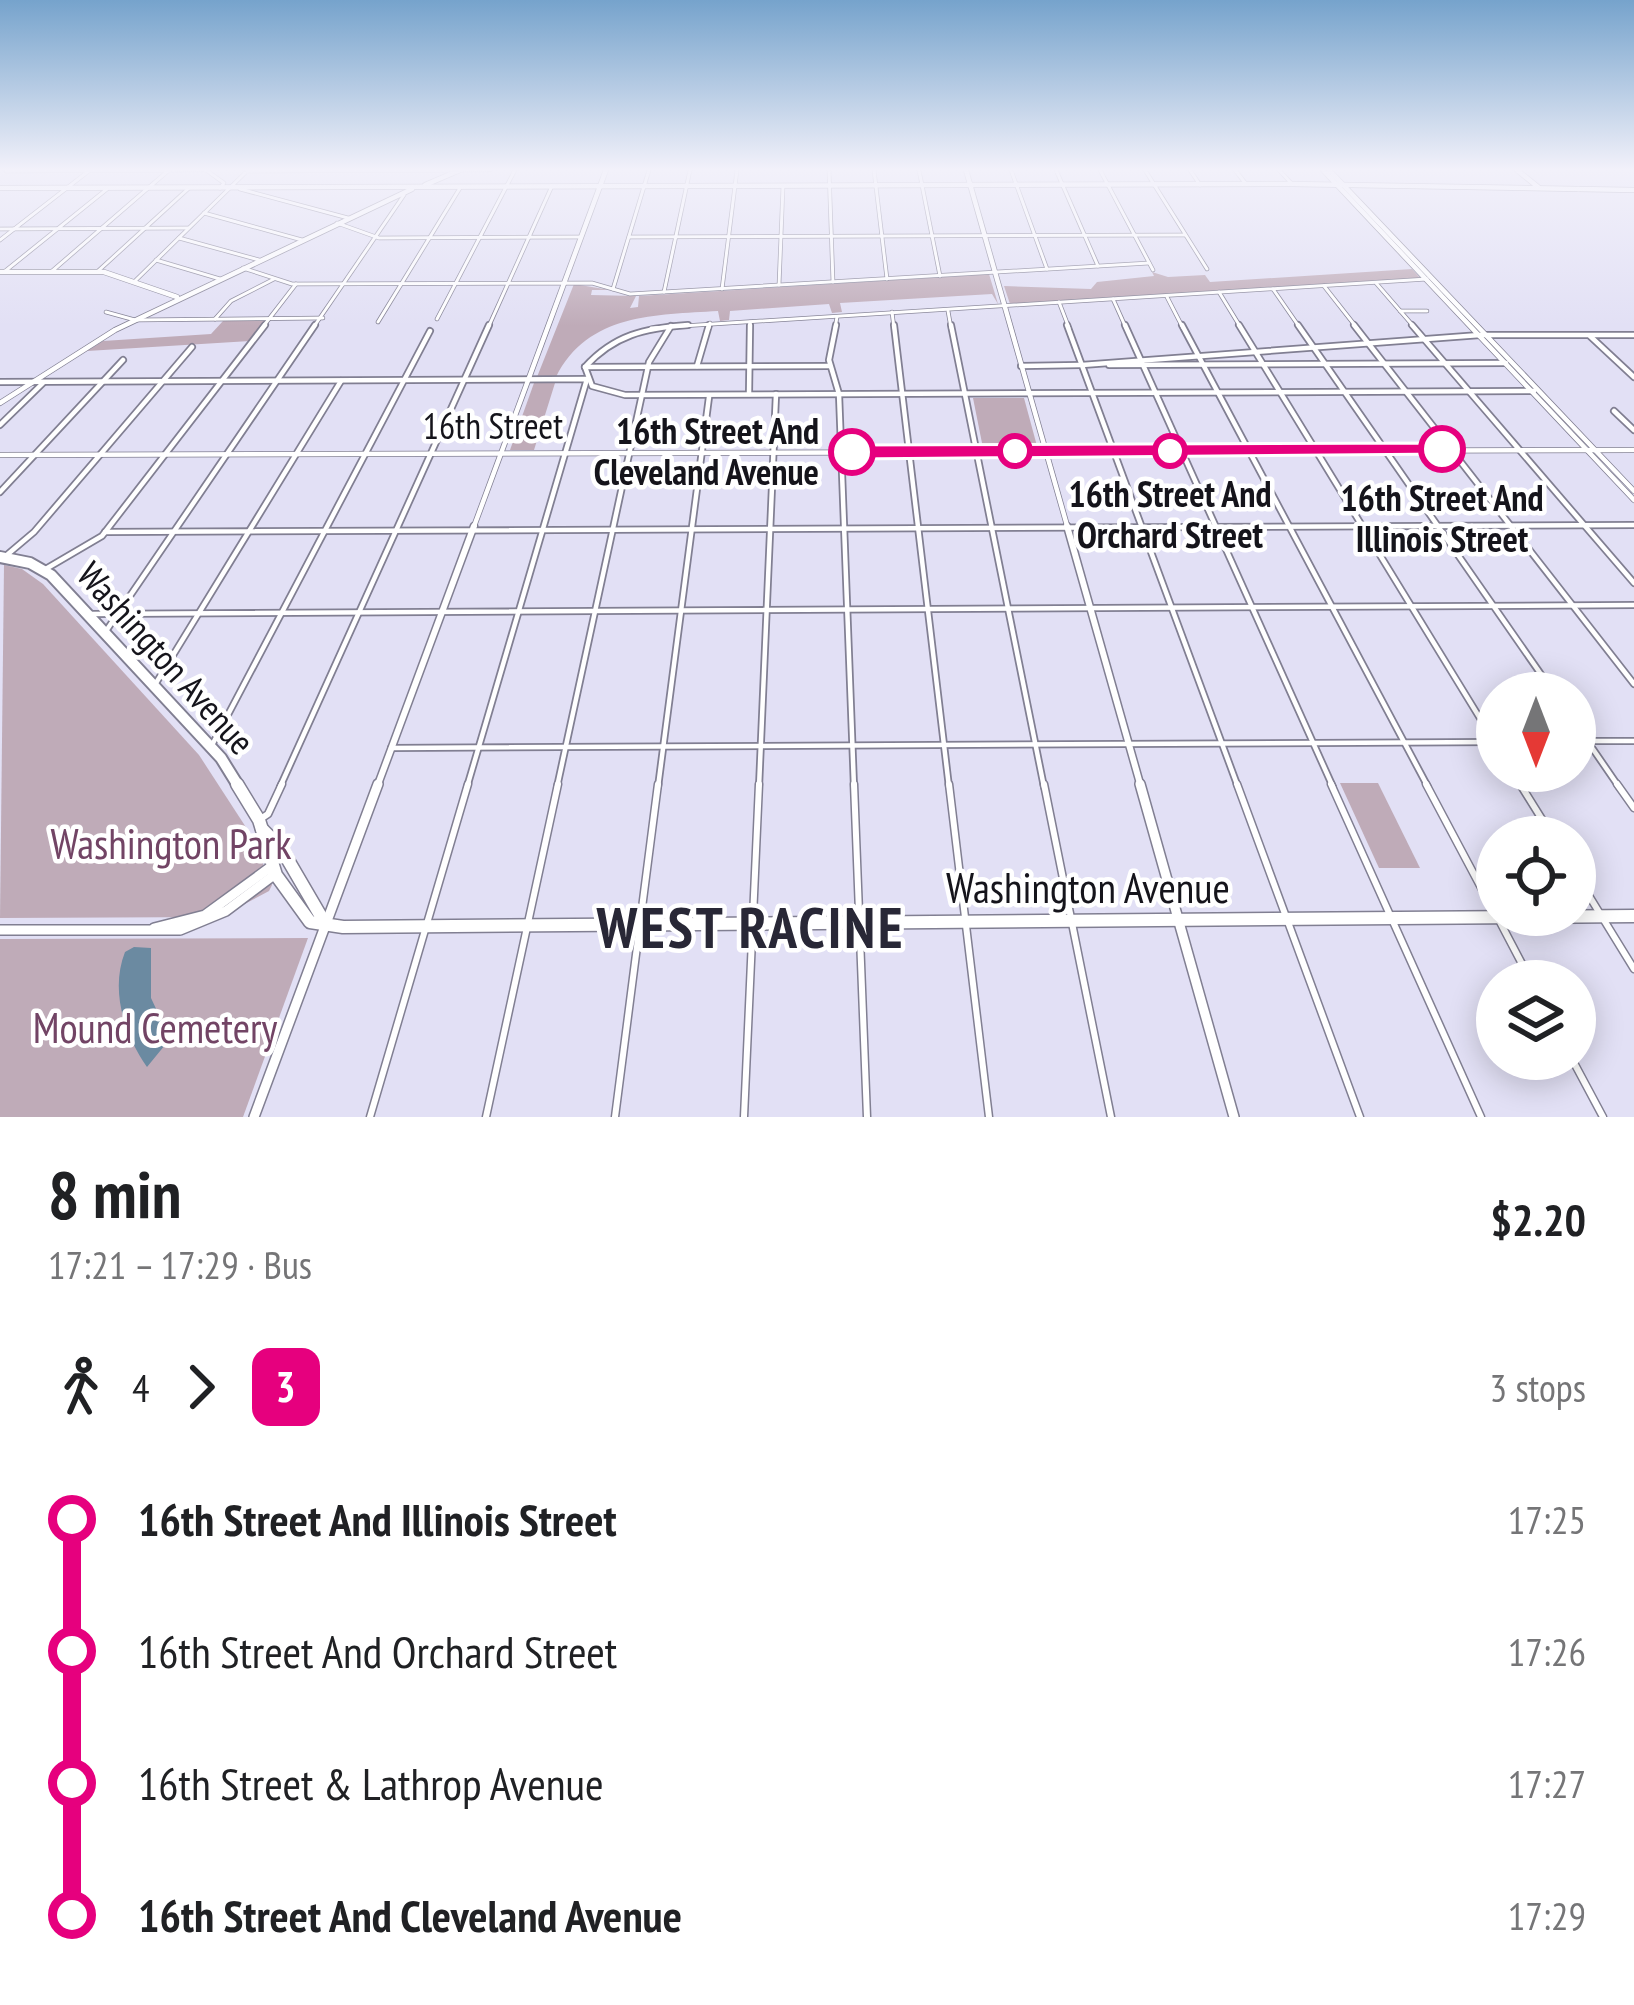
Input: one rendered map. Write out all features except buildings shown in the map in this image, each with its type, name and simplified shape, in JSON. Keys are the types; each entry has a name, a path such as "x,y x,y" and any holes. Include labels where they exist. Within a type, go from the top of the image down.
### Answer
{"main road":[{"name":"Washington Avenue","path":"2,558 44,570 211,747 281,848 326,925"},
{"name":"Washington Avenue","path":"261,825 274,870 301,913 326,925 1476,918"},
{"path":"274,870 284,867 303,887"},
{"name":"Washington Avenue","path":"1596,917 1634,916"}],"street":[{"path":"0,240 24,222"},
{"path":"2,272 66,222"},
{"path":"51,272 108,222"},
{"path":"97,272 151,222"},
{"path":"134,282 194,222"},
{"path":"237,222 302,240"},
{"path":"103,635 389,222"},
{"path":"378,322 439,222"},
{"path":"436,319 487,222"},
{"path":"261,825 536,222"},
{"path":"254,1117 586,222"},
{"path":"613,289 633,222"},
{"path":"664,292 679,222"},
{"path":"722,289 731,222"},
{"path":"779,286 782,222"},
{"path":"831,222 833,282"},
{"path":"880,222 887,279"},
{"path":"929,222 940,276"},
{"path":"980,222 1234,1117"},
{"path":"1030,222 1047,269"},
{"path":"1079,222 1098,266"},
{"path":"1128,222 1153,270"},
{"path":"1177,222 1207,269"},
{"path":"1376,222 1634,496"},
{"path":"0,403 135,320 338,223 380,238 580,237"},
{"path":"0,229 188,228"},
{"path":"628,237 1185,235"},
{"path":"179,238 259,260"},
{"path":"156,260 220,279"},
{"path":"243,268 296,284 564,283 626,294 1149,263"},
{"path":"2,272 97,272 181,298"},
{"path":"215,319 231,301 275,278"},
{"path":"585,367 613,340 671,326 1429,279"},
{"path":"1376,282 1634,584"},
{"path":"44,570 105,532 296,284"},
{"path":"1324,285 1634,684"},
{"path":"1273,289 1539,672"},
{"path":"1219,292 1476,711"},
{"path":"1166,296 1476,878"},
{"path":"1113,299 1481,1117"},
{"path":"1059,302 1360,1117"},
{"path":"948,309 1111,1117"},
{"path":"106,311 135,320 323,319"},
{"path":"1400,311 1427,311"},
{"path":"892,312 989,1117"},
{"path":"837,315 830,366 839,394 867,1117"},
{"path":"748,394 750,321"},
{"path":"697,366 710,323"},
{"path":"486,1117 648,366 671,326"},
{"path":"211,747 430,331"},
{"path":"1588,334 1634,377"},
{"path":"1021,366 1141,362 1483,335 1634,335"},
{"path":"2,558 34,532 192,347"},
{"path":"0,492 123,360"},
{"path":"1141,362 1509,363"},
{"path":"585,367 830,366"},
{"path":"370,1117 587,380 585,367"},
{"path":"153,688 342,380"},
{"path":"0,382 587,380 605,392 642,395 1535,391"},
{"path":"0,425 44,381"},
{"path":"615,1117 709,394"},
{"path":"744,1117 776,394"},
{"path":"1614,411 1634,430"},
{"name":"16th Street","path":"0,455 1634,450"},
{"path":"105,532 1634,525"},
{"path":"85,615 1634,605"},
{"path":"1596,741 1634,740"},
{"path":"391,748 1476,743"},
{"path":"1596,753 1634,808"},
{"path":"0,930 163,932 199,924 274,870"},
{"path":"1596,907 1634,969"},
{"path":"1583,1080 1603,1117"}],"green space":[{"path":"1412,269 1420,278 1010,304 1004,286 1091,289 1097,282 1154,276 1152,272 1168,277 1205,275 1210,282"},
{"path":"989,274 998,304 992,294 840,303 842,312 832,313 829,304 730,311 729,320 720,321 718,311 626,322 586,340 556,377 537,377 574,284 610,290 592,290 591,295 636,296 630,308 638,307 639,296"},
{"path":"223,321 265,321 250,341 87,351 103,341 211,334"},
{"path":"534,383 555,383 534,450 510,450"},
{"path":"973,398 1024,398 1037,446 983,448"},
{"name":"Washington Park","path":"4,565 22,569 43,584 199,755 251,835 272,885 269,891 220,917 0,918"},
{"path":"1340,783 1378,783 1420,868 1379,868"},
{"name":"Mound Cemetery","path":"308,938 243,1117 0,1117 0,939"}],"water":[{"path":"151,948 151,998 167,1032 160,1039 165,1045 147,1067 126,1026 119,996 125,952"}],"bus line":[{"name":"3","path":"852,452 1442,449"}],"place":[{"name":"16th Street And Illinois Street","path":"1442,449"},
{"name":"16th Street And Orchard Street","path":"1170,451"},
{"name":"16th Street And Cleveland Avenue","path":"852,452"}],"district":[{"name":"WEST RACINE","path":"751,928"}]}
